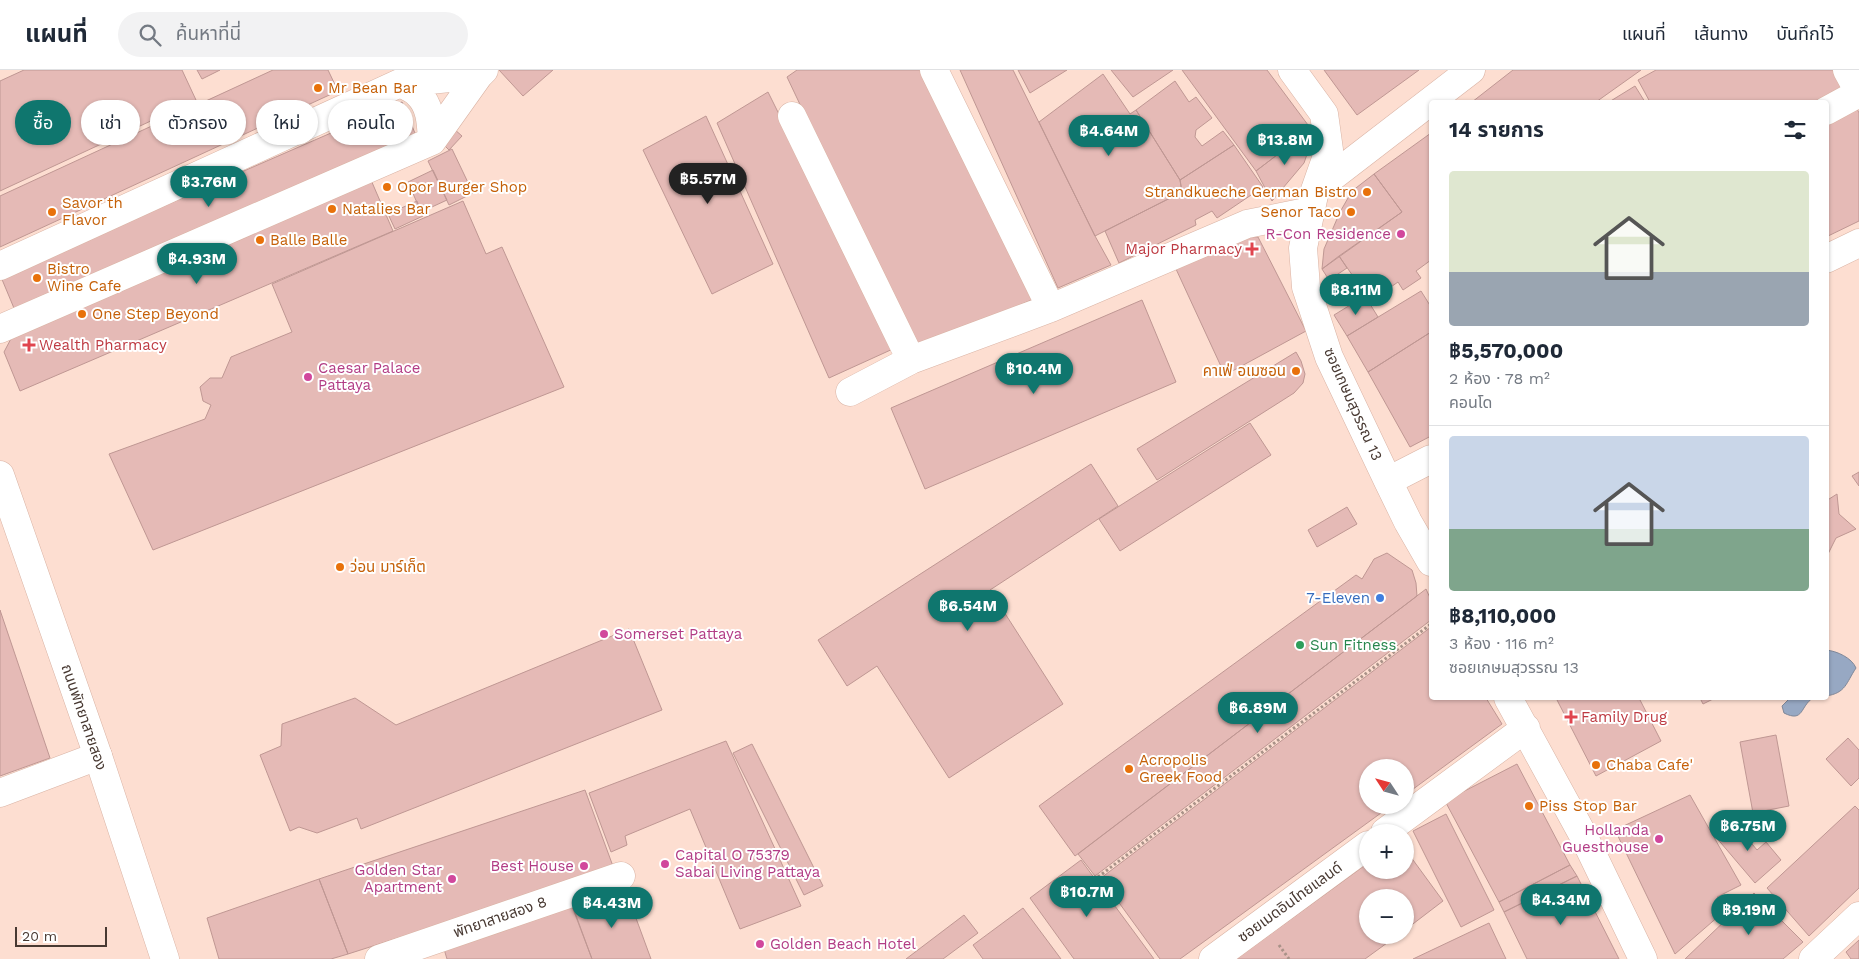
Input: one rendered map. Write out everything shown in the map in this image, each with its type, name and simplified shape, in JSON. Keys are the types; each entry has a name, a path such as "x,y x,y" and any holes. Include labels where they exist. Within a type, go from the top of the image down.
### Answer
{"street":[{"path":"934,70 1050,308"},
{"name":"ซอยเกษมสุวรรณ 13","path":"1292,70 1324,114 1329,150 1313,200 1303,248 1306,287 1329,357 1388,481 1429,558"},
{"path":"1435,100 1471,70"},
{"path":"1829,109 1859,93 1847,70"},
{"path":"0,266 400,83 481,72"},
{"path":"0,329 432,141 481,72"},
{"path":"400,83 418,93 425,104 431,120 432,141"},
{"path":"850,392 911,360 1050,308 1247,224 1313,200 1429,105"},
{"path":"792,116 911,360"},
{"path":"1829,258 1859,243"},
{"path":"1388,481 1429,460"},
{"name":"ถนนพัทยาสายสอง","path":"0,476 98,756 165,959"},
{"path":"1509,700 1583,835 1643,959"},
{"path":"1396,824 1526,728"},
{"path":"0,793 98,756"},
{"name":"ซอยเมดอินไทยแลนด์","path":"1213,959 1359,852"},
{"name":"พัทยาสายสอง 8","path":"379,959 621,876"},
{"path":"1813,959 1859,916"}],"path":[{"path":"1098,877 1429,626"}],"water":[{"path":"1829,651 1844,656 1856,668 1842,690 1829,696"},
{"path":"1788,700 1810,700 1799,715 1795,716 1784,713 1782,706"}],"building":[{"path":"24,70 182,70 196,100 150,100 150,121 140,126 140,100 81,100 81,145 99,145 0,191 0,81"},
{"path":"197,70 220,70 202,79"},
{"path":"273,70 328,70 338,91 318,100 256,100 256,129 246,133 246,100 208,100"},
{"path":"499,70 553,70 523,96"},
{"path":"797,70 925,70 1034,299 916,349 787,77"},
{"path":"960,70 1013,70 1111,265 1058,288"},
{"path":"1018,70 1067,70 1030,93"},
{"path":"1111,70 1173,70 1133,97"},
{"path":"1182,70 1267,70 1311,129 1256,171"},
{"path":"1324,70 1419,70 1357,115"},
{"path":"1513,70 1641,70 1599,100 1475,100"},
{"path":"1656,70 1837,70 1846,86 1818,100 1649,100 1638,80"},
{"path":"1103,74 1130,114 1136,110 1180,180 1182,192 1095,236 1039,122"},
{"path":"1175,81 1189,102 1196,97 1212,118 1196,130 1195,137 1202,146 1223,131 1234,145 1180,180 1136,110"},
{"path":"1635,86 1644,100 1612,100"},
{"path":"768,92 895,348 829,378 717,123"},
{"path":"1855,104 1859,113 1859,221 1829,236 1829,118"},
{"path":"706,116 773,264 712,294 643,150"},
{"path":"150,127 150,145 221,145 0,247 0,196 110,145 140,145 140,131"},
{"path":"413,128 417,138 413,140"},
{"path":"454,129 462,136 449,150 442,143"},
{"path":"1311,129 1312,140 1304,163 1272,201 1256,171"},
{"path":"328,134 328,145 401,145 16,313 1,277 303,145 318,145 318,139"},
{"name":"R-Con Residence","path":"1429,134 1429,261 1416,271 1421,278 1403,290 1398,282 1375,298 1369,288 1364,292 1339,256 1402,212 1374,174"},
{"path":"1234,145 1263,187 1217,218 1212,211 1195,220 1196,225 1119,263 1105,231 1182,192 1180,180"},
{"path":"452,149 473,193 449,205 428,161"},
{"path":"433,170 447,200 421,212 408,182"},
{"path":"1374,174 1402,212 1322,269 1324,249 1340,212 1352,191"},
{"path":"371,180 393,231 20,391 4,352 14,333"},
{"path":"417,201 423,216 395,229 388,214"},
{"path":"463,201 486,254 502,247 564,387 153,550 109,454 205,419 211,405 203,401 200,387 210,378 222,378 231,357 292,332 272,284"},
{"path":"1244,236 1258,237 1306,331 1225,375 1176,269"},
{"path":"1339,256 1347,268 1329,280 1322,269"},
{"path":"1421,291 1429,304 1429,333 1368,372 1347,336"},
{"path":"1365,296 1378,317 1347,336 1334,315"},
{"path":"1142,300 1176,382 925,489 891,408"},
{"path":"1429,333 1429,437 1410,447 1368,372"},
{"path":"1296,352 1305,374 1303,383 1294,393 1157,480 1137,449"},
{"path":"1250,423 1271,455 1120,551 1099,519"},
{"path":"1091,464 1118,506 990,590 1063,704 949,778 877,666 847,686 818,640"},
{"path":"1859,472 1859,486 1852,476"},
{"path":"1837,494 1839,514 1856,529 1836,538 1829,552 1829,499"},
{"path":"1347,507 1357,524 1317,547 1308,530"},
{"path":"1387,553 1412,570 1417,596 1075,856 1039,806 1356,575 1362,579 1374,559"},
{"path":"1426,589 1429,596 1429,622 1095,876 1078,854"},
{"path":"0,610 50,758 0,776"},
{"path":"629,629 662,710 361,829 357,818 317,833 299,827 290,831 260,755 281,746 282,724 355,698 396,725"},
{"path":"1429,629 1429,700 1487,700 1502,724 1414,788 1414,759 1359,759 1359,814 1380,814 1366,824 1359,824 1359,829 1180,959 1160,959 1101,878"},
{"path":"1557,700 1640,700 1661,741 1596,776"},
{"path":"1701,700 1711,700 1703,704"},
{"path":"1776,735 1789,806 1753,813 1740,742"},
{"path":"1848,738 1859,750 1859,778 1851,786 1826,759"},
{"path":"726,741 801,906 740,929 690,809 625,836 627,845 611,852 589,793"},
{"path":"752,744 823,886 804,895 733,753"},
{"path":"1517,764 1570,865 1499,902 1445,801"},
{"path":"585,790 614,869 348,954 319,879"},
{"path":"1690,795 1741,885 1717,897 1727,909 1675,954 1615,830"},
{"path":"1855,806 1859,810 1859,888 1809,936 1767,888"},
{"path":"1446,814 1494,910 1461,927 1414,830"},
{"path":"1733,821 1757,850 1766,842 1781,860 1755,883 1715,836"},
{"path":"1081,860 1154,959 1074,959 1030,898"},
{"path":"1414,861 1443,901 1414,923 1414,889 1359,889 1359,944 1386,944 1365,959 1236,959 1359,870 1359,879 1414,879"},
{"path":"1570,865 1577,876 1504,912 1499,902"},
{"path":"1577,876 1619,959 1527,959 1504,912"},
{"path":"319,879 348,954 331,959 219,959 207,918"},
{"path":"626,891 651,959 592,959 574,910"},
{"path":"1754,893 1803,942 1783,959 1685,959"},
{"path":"570,901 592,959 447,959 444,949"},
{"path":"1023,908 1061,959 983,959 973,945"},
{"path":"964,915 978,933 943,959 906,959"},
{"path":"1489,923 1506,959 1413,959"},
{"path":"1859,940 1859,959 1851,959 1846,952"}],"place":[{"name":"Mr Bean Bar","path":"318,88"},
{"name":"Opor Burger Shop","path":"387,187"},
{"name":"Strandkueche German Bistro","path":"1367,192"},
{"name":"Natalies Bar","path":"332,209"},
{"name":"Savor th Flavor","path":"52,212"},
{"name":"Senor Taco","path":"1351,212"},
{"name":"R-Con Residence","path":"1401,234"},
{"name":"Balle Balle","path":"260,240"},
{"name":"Major Pharmacy","path":"1252,249"},
{"name":"Bistro Wine Cafe","path":"37,278"},
{"name":"One Step Beyond","path":"82,314"},
{"name":"Wealth Pharmacy","path":"29,345"},
{"name":"คาเฟ่ อเมซอน","path":"1296,371"},
{"name":"Caesar Palace Pattaya","path":"308,377"},
{"name":"ว่อน มาร์เก็ต","path":"340,567"},
{"name":"7-Eleven","path":"1380,598"},
{"name":"Somerset Pattaya","path":"604,634"},
{"name":"Sun Fitness","path":"1300,645"},
{"name":"Family Drug","path":"1571,717"},
{"name":"Chaba Cafe'","path":"1596,765"},
{"name":"Acropolis Greek Food","path":"1129,769"},
{"name":"Piss Stop Bar","path":"1529,806"},
{"name":"Hollanda Guesthouse","path":"1659,839"},
{"name":"Capital O 75379 Sabai Living Pattaya","path":"665,864"},
{"name":"Best House","path":"584,866"},
{"name":"Golden Star Apartment","path":"452,879"},
{"name":"Golden Beach Hotel","path":"760,944"}]}
